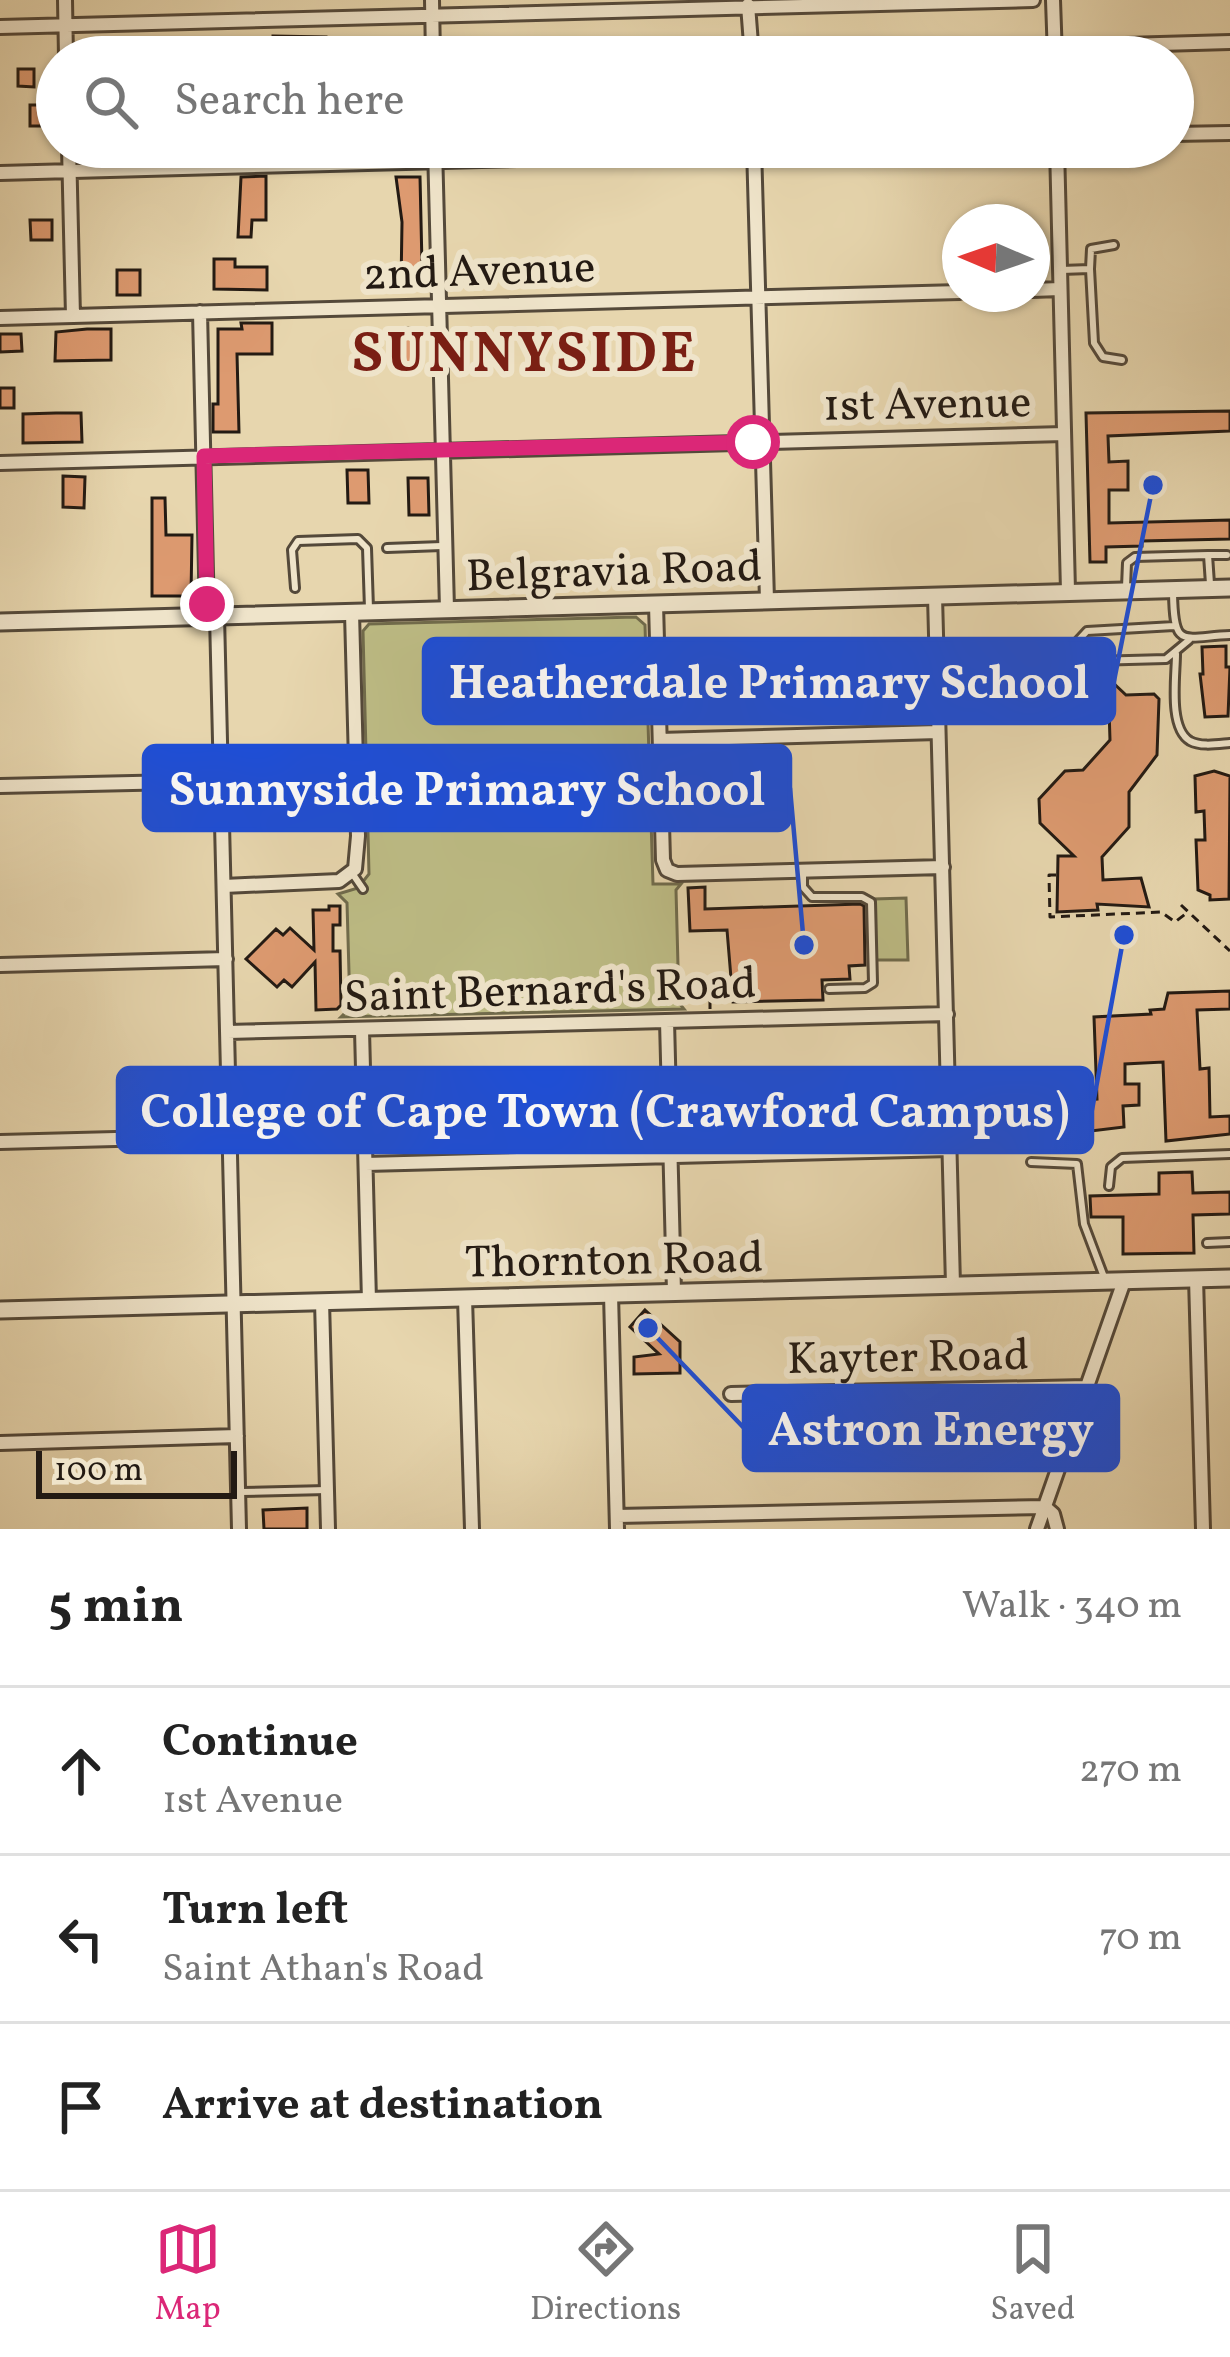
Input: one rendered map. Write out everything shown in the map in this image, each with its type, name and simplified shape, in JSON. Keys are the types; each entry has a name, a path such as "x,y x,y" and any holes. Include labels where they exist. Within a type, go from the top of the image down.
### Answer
{"street":[{"path":"65,0 66,36"},
{"path":"432,0 432,36"},
{"path":"0,28 748,3 1033,0"},
{"path":"1053,0 1054,36"},
{"path":"748,3 750,36"},
{"path":"1194,46 1230,42"},
{"path":"1194,134 1230,133"},
{"path":"0,172 134,168"},
{"path":"436,168 448,609"},
{"path":"754,168 767,600"},
{"path":"1058,168 1067,591"},
{"path":"69,171 73,316"},
{"path":"1050,290 1060,290"},
{"name":"2nd Avenue","path":"0,317 942,292"},
{"path":"200,312 221,781 239,1529"},
{"name":"1st Avenue","path":"0,463 1064,434"},
{"name":"Belgravia Road","path":"0,622 1230,588"},
{"path":"935,596 953,1285"},
{"path":"656,604 667,870 677,874 943,866"},
{"path":"224,886 320,883 351,874 357,862 360,613"},
{"path":"660,740 938,731"},
{"path":"0,786 221,781"},
{"path":"0,964 226,959"},
{"name":"Saint Bernard's Road","path":"228,1032 946,1014"},
{"path":"668,1021 674,1292"},
{"path":"362,1030 369,1300"},
{"path":"0,1142 231,1136"},
{"path":"366,1165 950,1149"},
{"name":"Thornton Road","path":"0,1310 1230,1277"},
{"path":"1196,1279 1203,1529"},
{"path":"1037,1529 1124,1281"},
{"path":"611,1294 617,1523 1045,1508 1053,1514 1057,1529"},
{"path":"465,1298 472,1529"},
{"path":"322,1301 328,1529"},
{"name":"Kayter Road","path":"730,1394 1087,1387"},
{"path":"0,1443 237,1436"}],"lane":[{"path":"1114,245 1091,249 1094,343 1102,357 1122,360"},
{"path":"1060,270 1090,268"},
{"path":"295,588 294,544 304,539 358,539 367,548 360,613"},
{"path":"387,548 446,546"},
{"path":"1208,555 1210,589"},
{"path":"1126,590 1129,559 1228,555"},
{"path":"1173,590 1174,626"},
{"path":"1190,640 1174,626 1087,631 1075,644 1077,653 1092,661 1166,659 1190,640 1230,635"},
{"path":"1175,654 1177,718 1183,734 1197,744 1230,743"},
{"path":"803,871 803,887 812,897 862,897 871,902 872,982 865,988 829,989"},
{"path":"351,874 363,889"},
{"path":"1109,1186 1111,1167 1122,1157 1230,1154"},
{"path":"1031,1162 1077,1164 1084,1224 1105,1281"},
{"path":"1207,1243 1230,1242"},
{"path":"238,1492 327,1490"}],"path":[{"path":"1056,875 1049,875 1050,917 1161,912 1175,922 1188,912"},
{"path":"1049,905 1057,905"},
{"path":"1181,905 1230,951"},
{"path":"710,1011 710,1000 724,1000 742,970"}],"shaded area":[{"path":"636,617 645,625 653,884 681,884 676,890 679,1003 684,1009 341,1017 350,1008 347,903 338,894 358,888 369,874 363,631 369,624"},
{"path":"906,898 908,960 876,960 874,899"}],"building":[{"path":"18,69 34,69 34,87 18,86"},
{"path":"30,105 36,105 36,126 30,126"},
{"path":"266,176 266,220 252,220 251,237 238,237 241,177"},
{"path":"396,177 420,177 422,265 418,265 418,286 401,286 402,222"},
{"path":"30,220 52,220 52,240 31,240"},
{"path":"214,259 235,259 235,267 267,267 267,290 214,289"},
{"path":"117,270 140,270 140,295 117,295"},
{"path":"241,323 272,323 272,354 237,354 239,432 213,432 213,404 218,404 218,329 242,329"},
{"path":"402,328 421,329 421,364 402,364"},
{"path":"111,329 111,360 55,361 56,332"},
{"path":"0,334 21,334 22,351 0,352"},
{"path":"0,388 14,388 14,408 0,408"},
{"path":"1230,411 1230,431 1108,436 1109,462 1128,461 1128,490 1109,490 1109,523 1230,520 1230,539 1142,541 1142,546 1106,547 1106,562 1090,562 1086,413"},
{"path":"81,413 82,442 23,443 23,414"},
{"path":"347,470 368,470 369,503 348,503"},
{"path":"63,476 85,477 84,508 63,507"},
{"path":"408,478 428,478 429,515 409,515"},
{"path":"152,498 165,498 166,535 192,535 191,596 152,596"},
{"path":"1226,646 1228,716 1205,717 1202,647"},
{"path":"1108,678 1126,695 1154,694 1159,699 1157,755 1129,792 1129,827 1102,857 1103,880 1141,878 1149,907 1097,904 1098,910 1057,912 1058,856 1074,856 1040,823 1039,799 1065,771 1083,770 1110,740"},
{"path":"1214,771 1230,776 1229,899 1210,900 1210,895 1198,890 1196,840 1205,840 1204,811 1196,812 1195,776"},
{"path":"705,887 705,909 860,904 864,906 865,965 849,966 850,979 822,980 823,1000 733,1002 727,930 690,931 688,888"},
{"path":"329,906 340,906 340,925 333,925 333,951 340,951 341,1005 316,1010 315,962 292,987 284,980 277,987 246,959 276,929 283,935 290,928 314,950 313,910 329,910"},
{"path":"1230,991 1230,1009 1197,1010 1200,1069 1209,1068 1210,1117 1230,1116 1230,1134 1166,1141 1163,1062 1125,1064 1125,1084 1139,1084 1139,1105 1123,1106 1124,1127 1033,1138 1033,1078 1068,1077 1069,1101 1097,1099 1094,1017 1151,1014 1150,1010 1164,1009 1168,993"},
{"path":"1192,1172 1193,1193 1230,1192 1230,1214 1193,1215 1194,1253 1123,1254 1123,1217 1091,1217 1090,1196 1159,1194 1159,1173"},
{"path":"645,1310 680,1342 680,1373 634,1374 634,1357 659,1354 630,1327"},
{"path":"307,1508 307,1529 264,1529 263,1510"}],"place":[{"name":"Heatherdale Primary School","path":"1153,485"},
{"name":"College of Cape Town (Crawford Campus)","path":"1124,935"},
{"name":"Sunnyside Primary School","path":"804,945"},
{"name":"Astron Energy","path":"648,1328"}],"district":[{"name":"SUNNYSIDE","path":"525,351"}],"route":[{"path":"207,604 204,456 753,442"}]}
